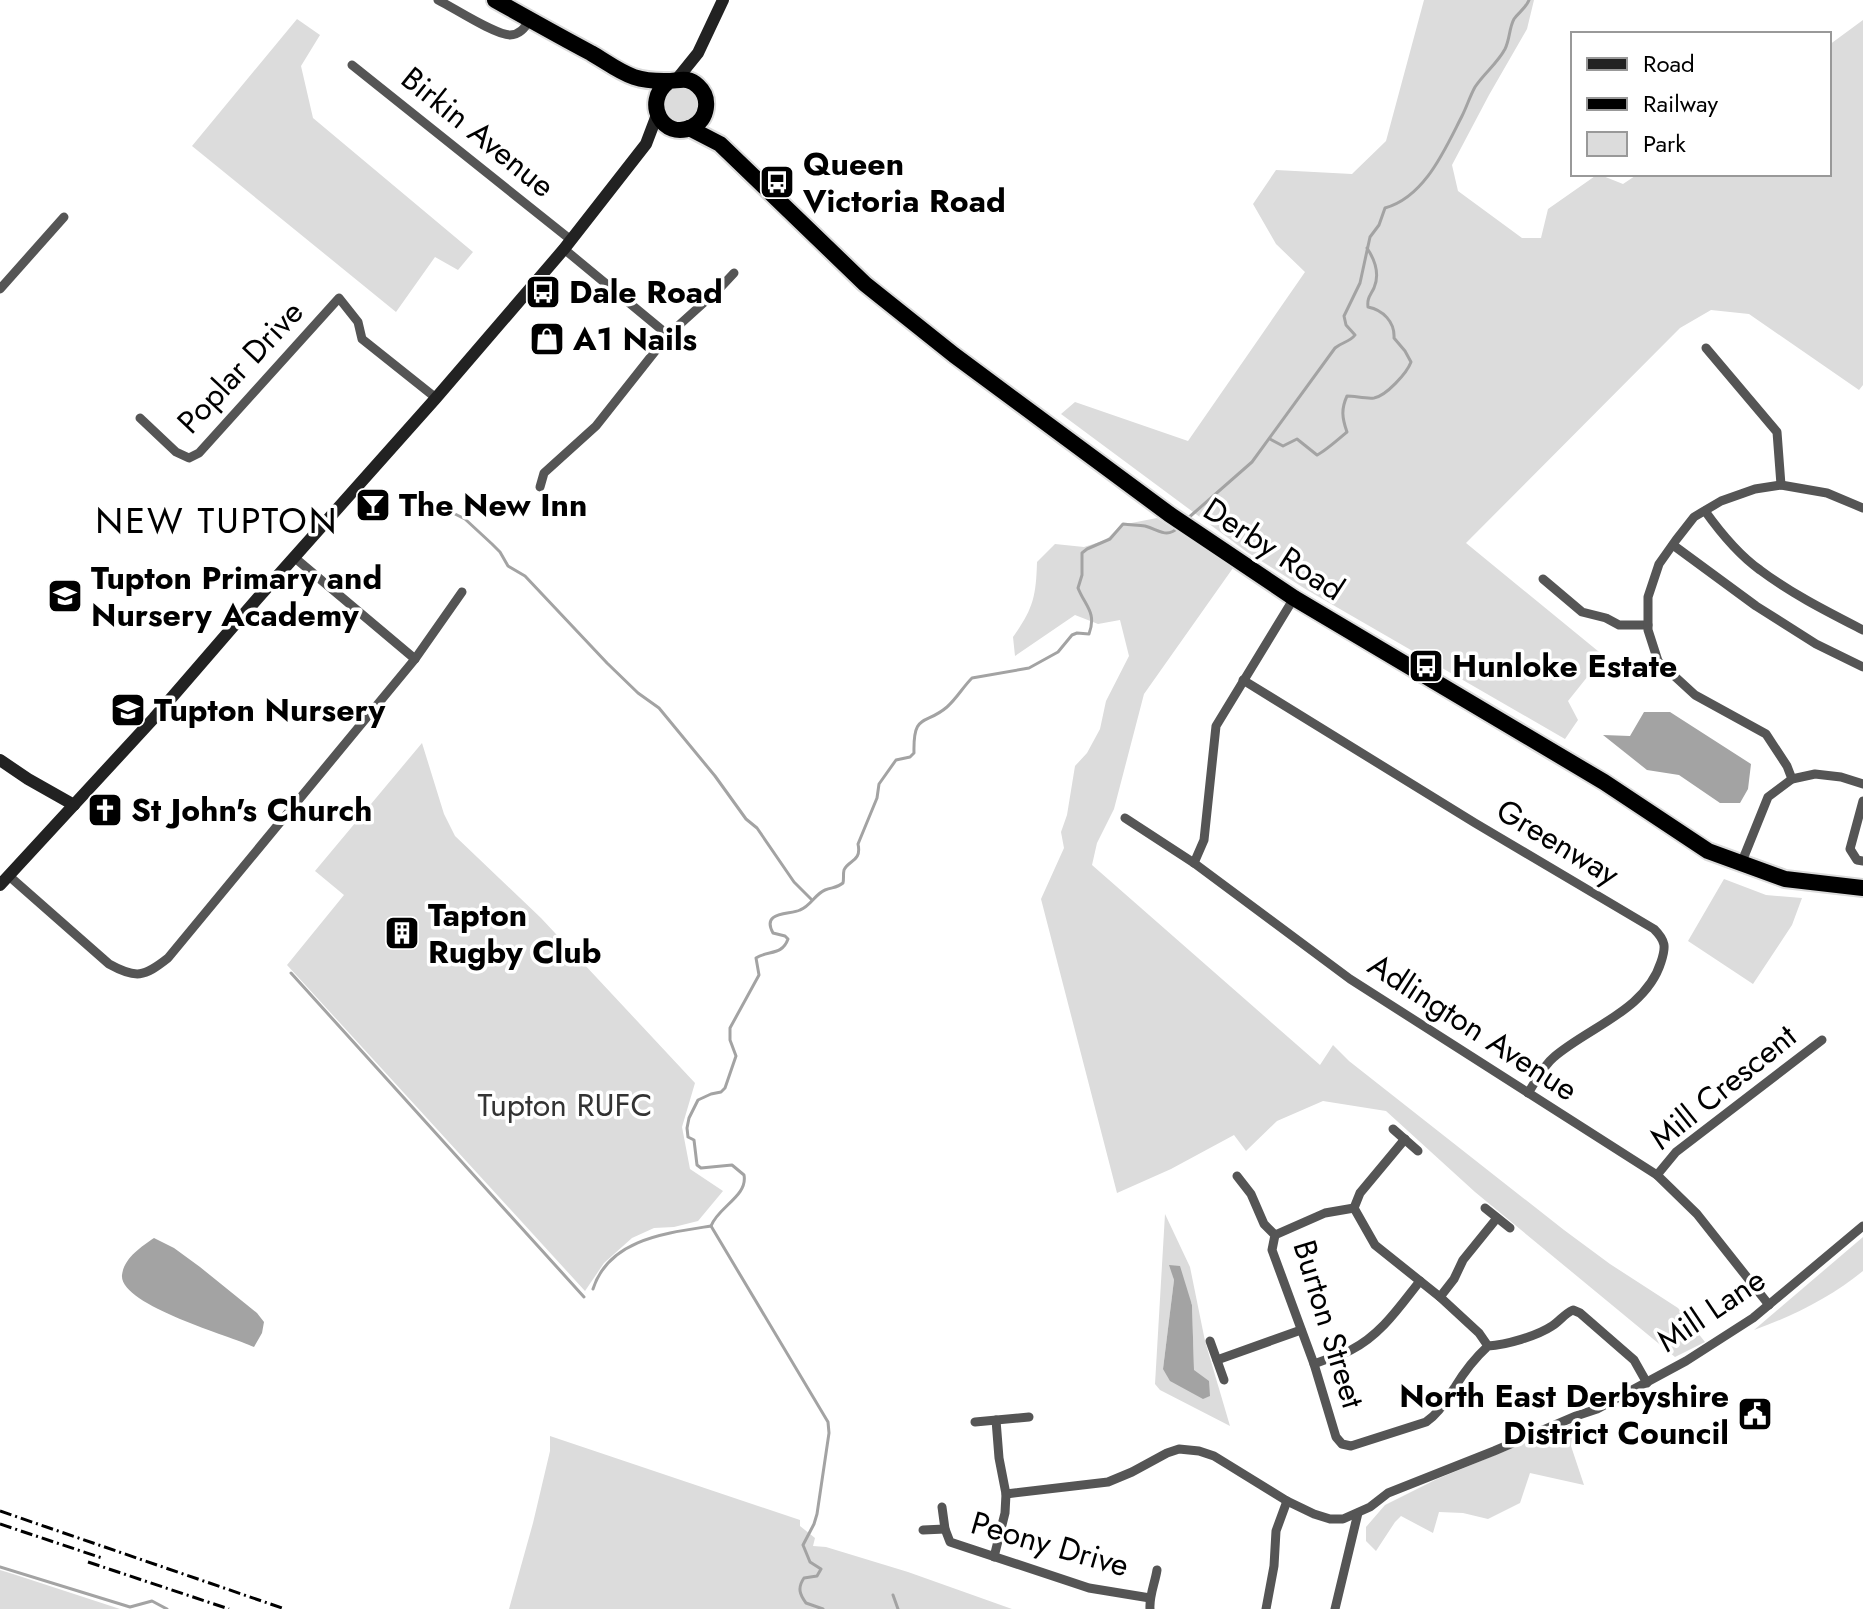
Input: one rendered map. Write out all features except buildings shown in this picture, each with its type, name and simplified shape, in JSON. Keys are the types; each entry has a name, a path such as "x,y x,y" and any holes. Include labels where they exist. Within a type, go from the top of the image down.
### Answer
{"highway":[{"path":"495,0 633,77 691,80 703,91 706,101 702,118 681,128 666,126 633,77"},
{"path":"656,110 659,91 673,80"},
{"name":"Derby Road","path":"706,110 720,144"},
{"name":"Derby Road","path":"681,128 720,144 865,284 966,364 1169,514 1294,598 1604,782 1708,851 1785,879 1863,888"}],"street":[{"path":"438,0 497,32 509,35 519,33 530,20"},
{"path":"673,80 698,53 723,0"},
{"path":"697,84 698,53"},
{"name":"Birkin Avenue","path":"352,65 568,244"},
{"path":"462,592 415,659 168,958 150,972 128,974 109,964 4,881 145,729 568,244 646,144 656,110"},
{"path":"646,144 681,128"},
{"path":"0,289 64,217"},
{"path":"568,244 668,335"},
{"path":"540,487 544,473 596,426 668,335 734,273"},
{"name":"Poplar Drive","path":"140,418 176,452 189,458 199,453 339,298 358,322 362,339 436,398"},
{"path":"1706,348 1777,432 1781,485"},
{"path":"1792,779 1766,734 1695,695 1658,661 1648,625 1648,597 1659,564 1694,517 1721,501 1755,489 1781,485 1827,493 1863,508"},
{"path":"1705,511 1717,528 1758,569 1815,605 1863,630"},
{"path":"1673,545 1756,606 1816,644 1863,667"},
{"path":"295,558 415,659"},
{"path":"1543,579 1582,612 1619,625 1648,625"},
{"path":"1194,863 1204,840 1216,726 1294,598"},
{"name":"Greenway","path":"1243,680 1654,929 1662,937 1665,945 1660,966 1648,987 1631,1005 1552,1058 1528,1093"},
{"path":"0,760 74,805"},
{"path":"1741,864 1768,797 1792,779 1815,774 1863,784"},
{"path":"1863,801 1850,849 1857,860 1863,861"},
{"name":"Adlington Avenue","path":"1125,818 1194,863 1350,979 1657,1175 1697,1214 1769,1305"},
{"name":"Mill Crescent","path":"1657,1175 1676,1152 1822,1040"},
{"path":"1393,1129 1418,1151"},
{"path":"1354,1208 1360,1193 1405,1139"},
{"name":"Burton Street","path":"1237,1176 1251,1194 1264,1224 1275,1235 1272,1250 1314,1364 1336,1437 1342,1444 1351,1446 1426,1422 1436,1415 1488,1346"},
{"path":"1275,1235 1325,1213 1354,1208"},
{"path":"1354,1208 1375,1245 1440,1297 1479,1333 1488,1346 1547,1329 1573,1310 1634,1360 1647,1383"},
{"path":"1485,1208 1510,1228"},
{"path":"1440,1297 1463,1260 1497,1218"},
{"name":"Mill Lane","path":"1006,1494 1108,1482 1179,1449 1214,1456 1287,1501 1314,1514 1343,1519 1388,1493 1597,1409 1647,1383 1753,1318 1863,1226"},
{"path":"1314,1364 1365,1342 1389,1319 1420,1281"},
{"path":"1217,1360 1301,1330"},
{"path":"1210,1341 1224,1380"},
{"path":"975,1422 1029,1417"},
{"path":"994,1557 1005,1513 1006,1494 996,1420"},
{"path":"1266,1609 1274,1566 1276,1531 1287,1501"},
{"name":"Peony Drive","path":"942,1507 950,1542 1089,1588 1150,1598"},
{"path":"1335,1609 1358,1513"},
{"name":"Peony Drive","path":"923,1530 945,1529"},
{"name":"Peony Drive","path":"1150,1609 1157,1570"}],"green space":[{"path":"1424,0 1534,0 1527,29 1452,165 1458,191 1522,238 1541,238 1548,209 1595,176 1623,184 1635,176 1831,176 1831,44 1863,20 1863,385 1859,390 1749,314 1711,310 1680,328 1466,543 1604,656 1568,701 1578,720 1565,739 1247,552 1061,414 1075,402 1188,441 1305,272 1276,244 1253,204 1276,170 1352,174 1386,141"},
{"path":"297,19 320,35 301,66 313,118 473,252 458,270 435,257 396,312 192,146"},
{"path":"681,86 694,91 699,104 694,117 681,122 668,117 663,104 668,91"},
{"path":"1157,518 1233,568 1144,694 1114,809 1097,843 1092,865 1320,1065 1333,1045 1349,1061 1564,1230 1678,1308 1705,1342 1675,1357 1475,1192 1386,1111 1323,1101 1277,1121 1246,1151 1234,1135 1171,1169 1117,1193 1041,899 1064,848 1061,832 1075,766 1087,753 1100,729 1106,701 1129,656 1120,620 1098,624 1075,615 1015,656 1013,637 1032,602 1037,562 1055,544 1084,547 1106,540 1121,525"},
{"name":"Tupton RUFC","path":"422,743 444,814 455,836 541,918 695,1083 682,1127 690,1169 723,1191 698,1221 654,1228 632,1238 604,1263 585,1291 287,965 344,895 315,871"},
{"path":"1724,879 1766,895 1802,898 1792,925 1753,984 1688,941"},
{"path":"1165,1214 1190,1267 1205,1341 1230,1426 1160,1390 1155,1384","holes":["1170,1265 1192,1304 1194,1370 1163,1369 1174,1280"]},
{"path":"1863,1237 1863,1271 1811,1305 1754,1330"},
{"path":"1574,1423 1571,1446 1584,1485 1530,1473 1520,1503 1488,1519 1463,1513 1439,1512 1433,1533 1401,1516 1376,1551 1366,1541 1366,1527 1385,1505 1437,1479"},
{"path":"550,1436 800,1520 800,1526 815,1538 813,1546 826,1547 908,1572 1012,1609 509,1609 533,1523 550,1451"},
{"path":"0,1570 13,1574 120,1609 0,1609"}],"shaded area":[{"path":"1644,712 1670,712 1751,764 1748,789 1740,803 1720,803 1679,775 1647,770 1603,735 1630,736"},
{"path":"154,1238 174,1248 257,1313 264,1322 254,1347 156,1308 126,1286 122,1275 126,1263"},
{"path":"1169,1265 1180,1266 1192,1305 1194,1370 1209,1381 1210,1396 1203,1399 1170,1381 1163,1369 1174,1280"}],"waterway":[{"path":"1187,519 1252,462 1335,348 1355,335 1346,325 1344,316 1360,283 1370,237 1379,225 1385,208 1412,194 1432,170 1475,87 1502,54 1514,19 1529,0"},
{"path":"1270,439 1283,446 1297,439 1317,455 1347,432 1343,414 1347,396 1379,396 1396,383 1409,367 1411,362 1394,338 1390,322 1383,314 1368,307 1377,272 1367,248"},
{"path":"451,506 453,513 465,519 492,544 508,566 525,576 607,663 659,708 746,819 757,828 794,882 812,900"},
{"path":"823,1609 806,1603 800,1588 804,1578 817,1576 821,1569 810,1562 803,1545 817,1514 828,1422 711,1226 742,1189 744,1175 732,1165 701,1168 697,1165 694,1140 688,1137 689,1118 698,1100 725,1088 736,1056 730,1040 730,1028 759,975 756,958 782,948 788,939 773,933 770,926 773,917 804,908 825,890 843,883 844,870 858,854 858,844 877,798 879,784 896,760 914,753 918,725 947,707 972,678 1029,668 1058,652 1072,635 1089,634 1091,615 1078,588 1082,575 1082,553 1087,549 1110,539 1123,524 1145,526 1166,533 1179,527"},
{"path":"291,973 584,1297"},
{"path":"593,1289 601,1272 626,1249 658,1236 711,1226"},
{"path":"0,1567 130,1607 152,1601 167,1609"},
{"path":"893,1595 898,1609"}],"railway":[{"path":"0,1511 285,1609"},
{"path":"0,1524 102,1558"},
{"path":"88,1562 229,1609"}],"place":[{"name":"Queen Victoria Road","path":"777,182"},
{"name":"Dale Road","path":"543,292"},
{"name":"A1 Nails","path":"547,339"},
{"name":"The New Inn","path":"373,505"},
{"name":"Tupton Primary and Nursery Academy","path":"65,596"},
{"name":"Hunloke Estate","path":"1426,666"},
{"name":"Tupton Nursery","path":"128,710"},
{"name":"St John's Church","path":"105,810"},
{"name":"Tapton Rugby Club","path":"402,933"},
{"name":"North East Derbyshire District Council","path":"1755,1414"}],"district":[{"name":"NEW TUPTON","path":"217,520"}]}
